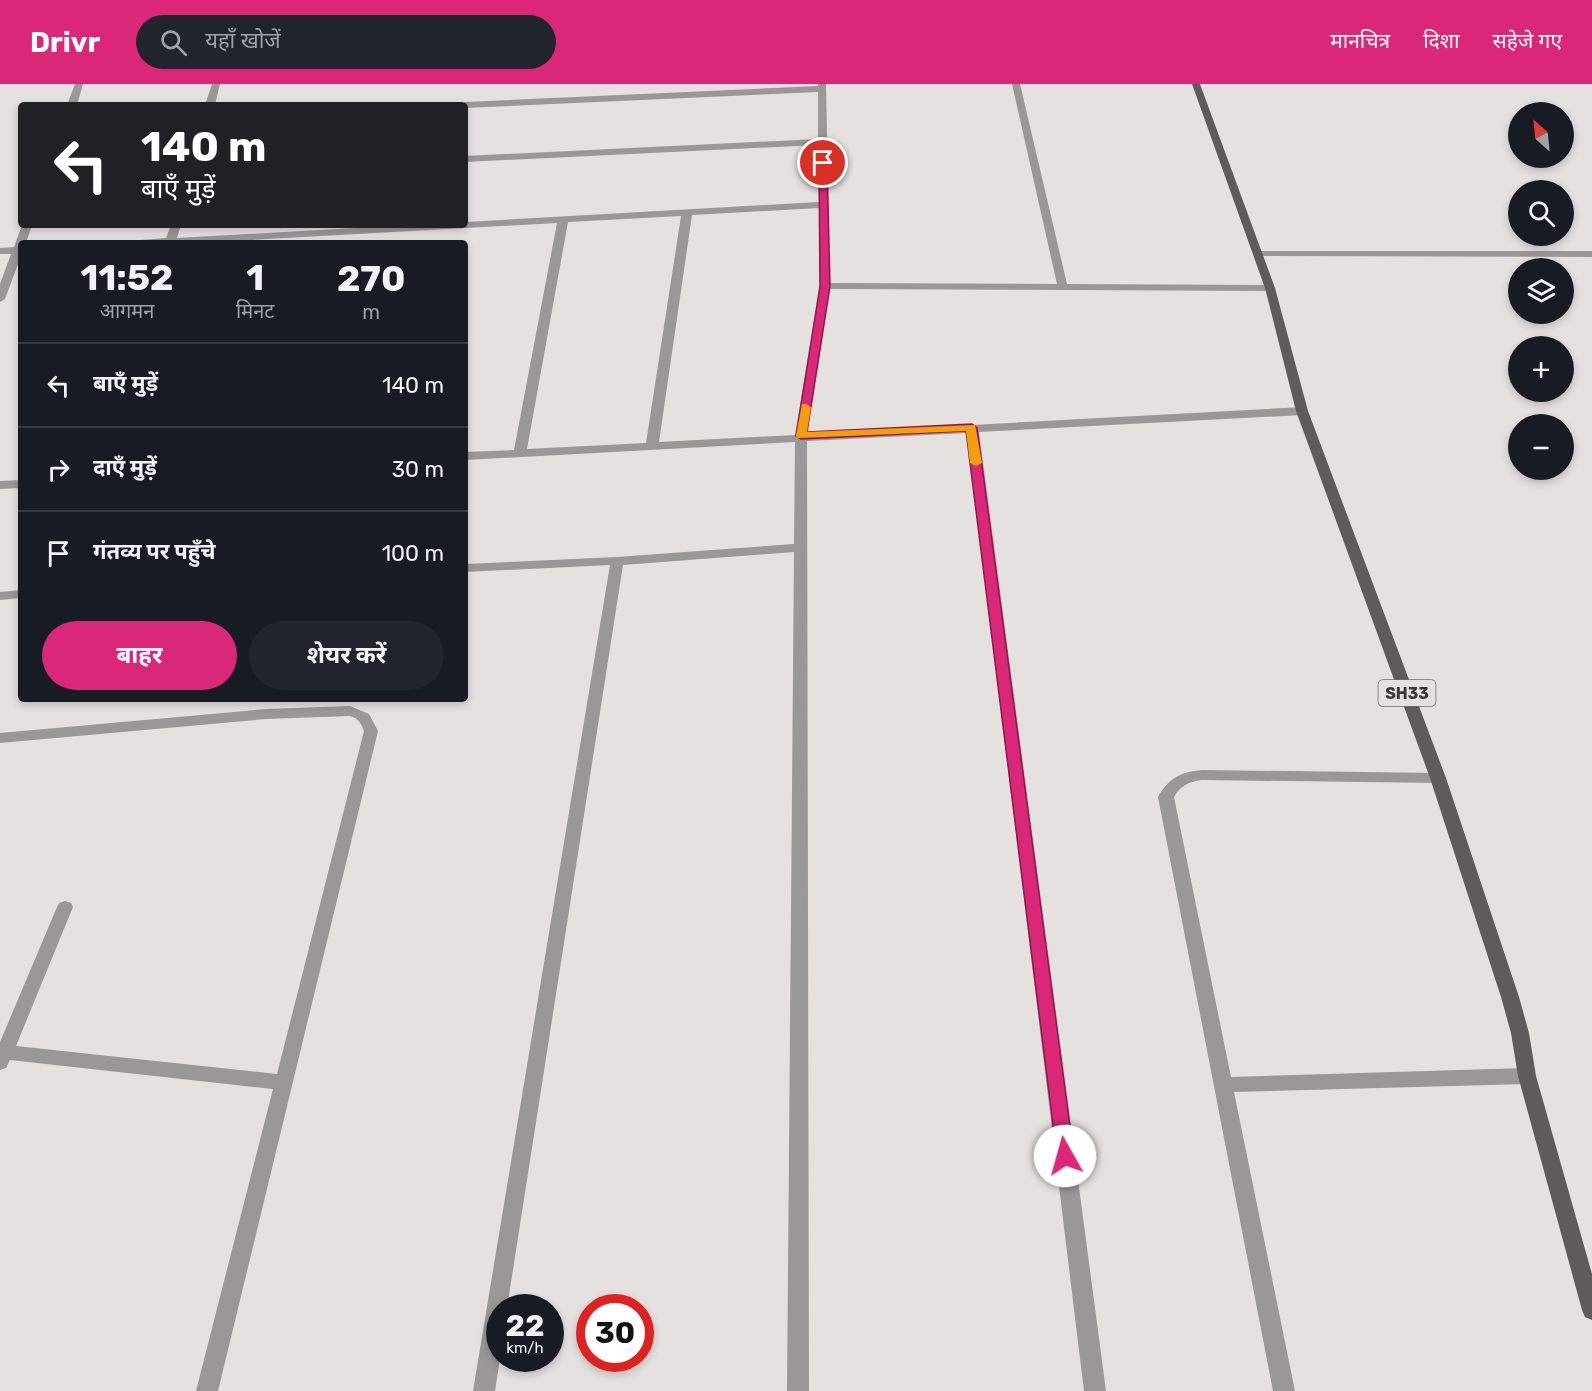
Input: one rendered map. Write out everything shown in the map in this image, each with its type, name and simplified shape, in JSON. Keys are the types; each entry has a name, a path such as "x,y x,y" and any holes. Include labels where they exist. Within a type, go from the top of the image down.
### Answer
{"main road":[{"name":"SH33","path":"1196,84 1270,288 1302,411 1438,778 1509,997 1520,1033 1527,1076 1592,1310"}],"street":[{"path":"73,102 79,84"},
{"path":"211,102 216,84"},
{"path":"1016,84 1063,288"},
{"path":"468,105 822,86 825,286 801,436 798,1391"},
{"path":"468,159 823,141"},
{"path":"468,228 824,205"},
{"path":"652,446 687,213"},
{"path":"520,453 562,220"},
{"path":"254,240 464,228"},
{"path":"0,251 18,250"},
{"path":"1258,254 1592,254"},
{"path":"0,299 18,255"},
{"path":"825,286 1270,288"},
{"path":"468,456 801,436 1302,411"},
{"path":"972,428 1095,1391"},
{"path":"0,485 18,484"},
{"path":"468,568 617,561 799,548"},
{"path":"484,1391 617,561"},
{"path":"0,596 18,594"},
{"path":"0,738 268,706 350,711 360,713 368,721 371,731 207,1391"},
{"path":"1284,1391 1166,797 1172,784 1187,777 1202,775 1438,778"},
{"path":"65,908 2,1058 283,1082"},
{"path":"1223,1085 1527,1076"}],"slow traffic":[{"path":"806,407 801,436 972,428 976,463"}],"route":[{"path":"823,163 825,286 801,436 972,428 1065,1156"}]}
